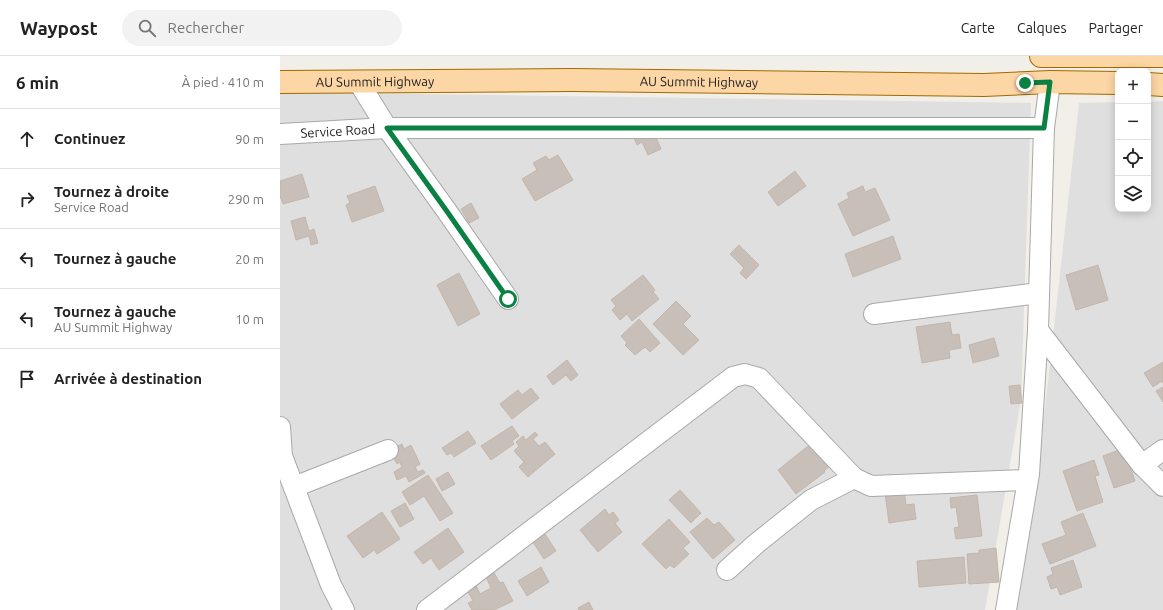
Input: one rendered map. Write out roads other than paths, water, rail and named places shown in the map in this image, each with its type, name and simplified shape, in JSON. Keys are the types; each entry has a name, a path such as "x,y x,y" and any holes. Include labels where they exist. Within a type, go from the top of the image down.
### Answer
{"main road":[{"path":"1040,56 1163,56"},
{"name":"AU Summit Highway","path":"280,82 572,80 984,85 1050,82 1115,83"},
{"path":"1151,84 1163,85"}],"street":[{"path":"358,81 387,128 508,299"},
{"path":"1006,610 1028,480 1038,330 1044,128 1050,82"},
{"name":"Service Road","path":"280,134 387,128 1044,128"},
{"path":"874,314 1039,293"},
{"path":"1038,330 1142,465 1163,486"},
{"path":"427,610 733,377 745,374 759,378 854,478 871,486 1028,480"},
{"path":"280,428 282,456 331,585 344,610"},
{"path":"294,487 388,450"},
{"path":"1142,465 1163,450"},
{"path":"727,570 811,500 854,478"}]}
